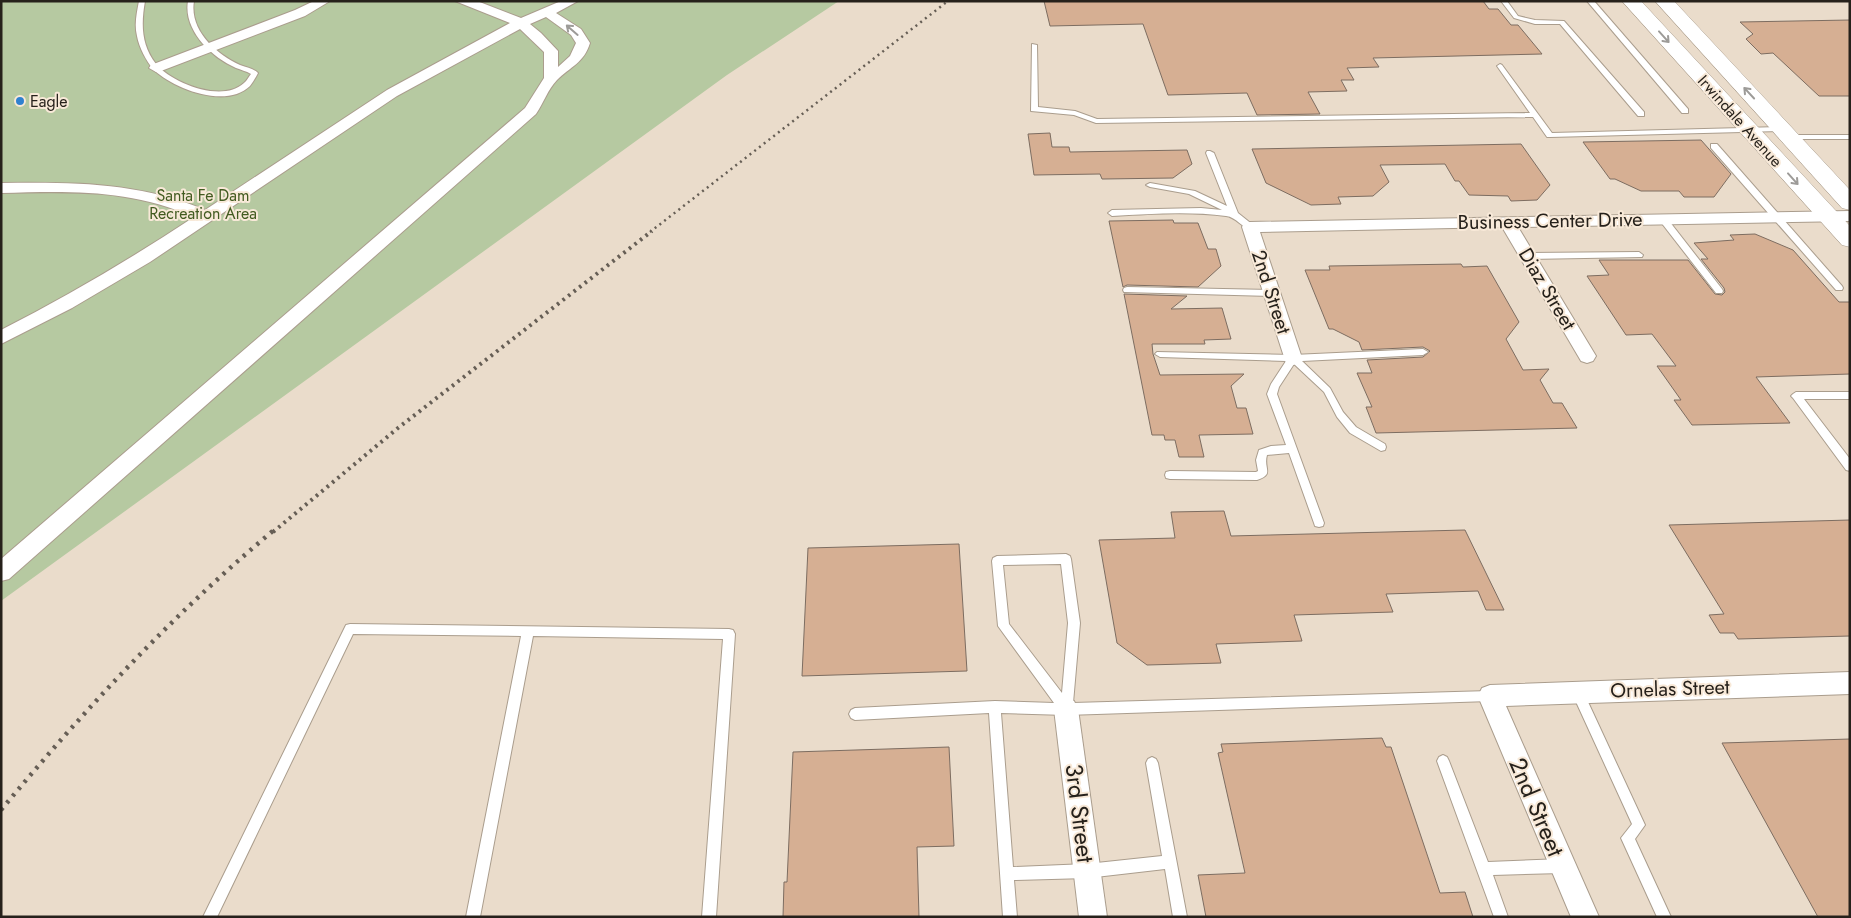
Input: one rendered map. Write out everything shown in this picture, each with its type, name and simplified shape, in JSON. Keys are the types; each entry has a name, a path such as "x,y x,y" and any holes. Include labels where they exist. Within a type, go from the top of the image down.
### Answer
{"main road":[{"name":"Irwindale Avenue","path":"1631,1 1850,240"},
{"name":"Irwindale Avenue","path":"1664,1 1850,203"}],"street":[{"path":"156,68 300,13 324,1"},
{"path":"461,1 500,14 533,32 551,51 551,78"},
{"path":"1,338 66,304 128,267 392,92 519,24 572,1"},
{"path":"1,572 531,111 551,78 575,61 580,54 583,43 576,32 547,12"},
{"path":"1,188 74,187 111,189 160,198 206,216"},
{"name":"Business Center Drive","path":"1250,227 1850,216"},
{"name":"Diaz Street","path":"1507,222 1587,356"},
{"name":"2nd Street","path":"1250,227 1293,358"},
{"name":"Ornelas Street","path":"1490,696 1850,683"},
{"name":"2nd Street","path":"1490,696 1585,917"},
{"name":"3rd Street","path":"1066,709 1093,917"}],"lane":[{"path":"142,1 140,38 156,68 171,79 190,88 216,95 232,93 251,81 255,73 238,66 211,47 200,35 189,16 191,1"},
{"path":"1504,1 1516,17 1535,22 1562,22 1641,114"},
{"path":"1590,1 1685,111"},
{"path":"1034,45 1034,109 1075,113 1096,121 1535,115"},
{"path":"1500,66 1550,135 1748,130 1850,137"},
{"path":"1714,146 1839,288"},
{"path":"1210,153 1234,214"},
{"path":"1150,185 1193,191 1207,197 1234,214 1250,227"},
{"path":"1112,213 1201,210 1234,214"},
{"path":"1663,219 1719,291"},
{"path":"1528,256 1639,255"},
{"path":"1127,290 1272,293"},
{"path":"1160,354 1293,358 1423,352"},
{"path":"1293,358 1326,390 1340,414 1354,430 1381,447"},
{"path":"1293,358 1274,386 1272,394 1319,524"},
{"path":"1850,395 1796,396 1850,467"},
{"path":"1170,476 1257,476 1263,473 1261,460 1263,454 1271,450 1292,449"},
{"path":"1066,559 1074,623 1066,709 1004,626 997,561 1066,559"},
{"path":"210,917 350,629 729,634 709,917"},
{"path":"473,917 528,632"},
{"path":"1578,693 1639,825 1628,838 1664,917"},
{"path":"855,714 995,707 1066,709 1490,696"},
{"path":"995,707 1010,917"},
{"path":"1443,761 1501,917"},
{"path":"1152,762 1180,917"},
{"path":"1007,874 1087,871 1170,862"},
{"path":"1484,869 1563,866"}],"green space":[{"name":"Santa Fe Dam Recreation Area","path":"1,1 839,1 727,75 1,601"}],"building":[{"path":"1044,1 1483,1 1489,9 1498,9 1511,25 1518,25 1542,54 1373,58 1379,67 1347,68 1354,80 1341,80 1347,91 1308,92 1320,114 1257,115 1247,93 1168,95 1143,24 1050,26"},
{"path":"1850,20 1850,96 1819,96 1773,53 1761,54 1746,39 1753,34 1740,22"},
{"path":"1050,133 1052,147 1069,147 1070,152 1187,150 1192,164 1173,178 1102,179 1100,174 1034,175 1028,134"},
{"path":"1701,140 1731,174 1714,197 1684,197 1679,191 1641,191 1615,179 1610,179 1583,142"},
{"path":"1521,144 1550,185 1537,200 1511,201 1508,196 1469,195 1459,181 1455,181 1445,164 1380,165 1389,182 1373,196 1338,197 1341,204 1311,205 1266,183 1252,149"},
{"path":"1173,220 1174,223 1198,223 1208,249 1216,249 1221,266 1198,287 1127,285 1123,287 1109,221"},
{"path":"1755,234 1793,250 1839,302 1850,302 1850,374 1756,377 1790,423 1692,425 1674,400 1681,400 1657,366 1676,366 1652,334 1626,335 1587,276 1609,275 1599,260 1688,260 1715,294 1722,295 1725,292 1724,288 1701,259 1708,259 1694,243 1734,240 1730,235"},
{"path":"1461,264 1463,267 1487,266 1519,322 1506,339 1523,370 1549,369 1540,380 1553,403 1562,403 1577,428 1376,433 1366,407 1372,407 1357,373 1372,373 1367,360 1423,357 1430,351 1423,347 1362,350 1359,342 1333,329 1329,329 1305,270 1330,270 1329,266"},
{"path":"1124,294 1187,296 1171,309 1222,308 1231,339 1204,340 1205,344 1152,344 1153,354 1160,375 1244,374 1231,386 1237,408 1246,408 1253,434 1199,435 1204,457 1179,457 1175,440 1165,440 1164,435 1152,435"},
{"path":"1224,511 1231,536 1465,530 1504,610 1486,610 1478,591 1386,594 1393,612 1294,615 1302,641 1216,644 1221,663 1147,665 1117,643 1099,540 1175,538 1171,512"},
{"path":"1850,520 1850,636 1738,639 1734,633 1720,633 1709,615 1724,614 1669,525"},
{"path":"959,544 967,671 802,676 808,548"},
{"path":"1382,738 1386,747 1391,747 1440,893 1465,892 1473,917 1206,917 1198,875 1245,873 1218,753 1223,752 1221,744"},
{"path":"1850,739 1850,917 1818,917 1722,743"},
{"path":"949,747 954,846 917,847 919,917 783,917 784,882 787,882 793,752"}],"railway":[{"path":"650,232 948,1"},
{"path":"273,532 398,428 652,231"},
{"path":"1,810 65,735 165,629 274,530"}],"place":[{"name":"Eagle","path":"20,101"}]}
